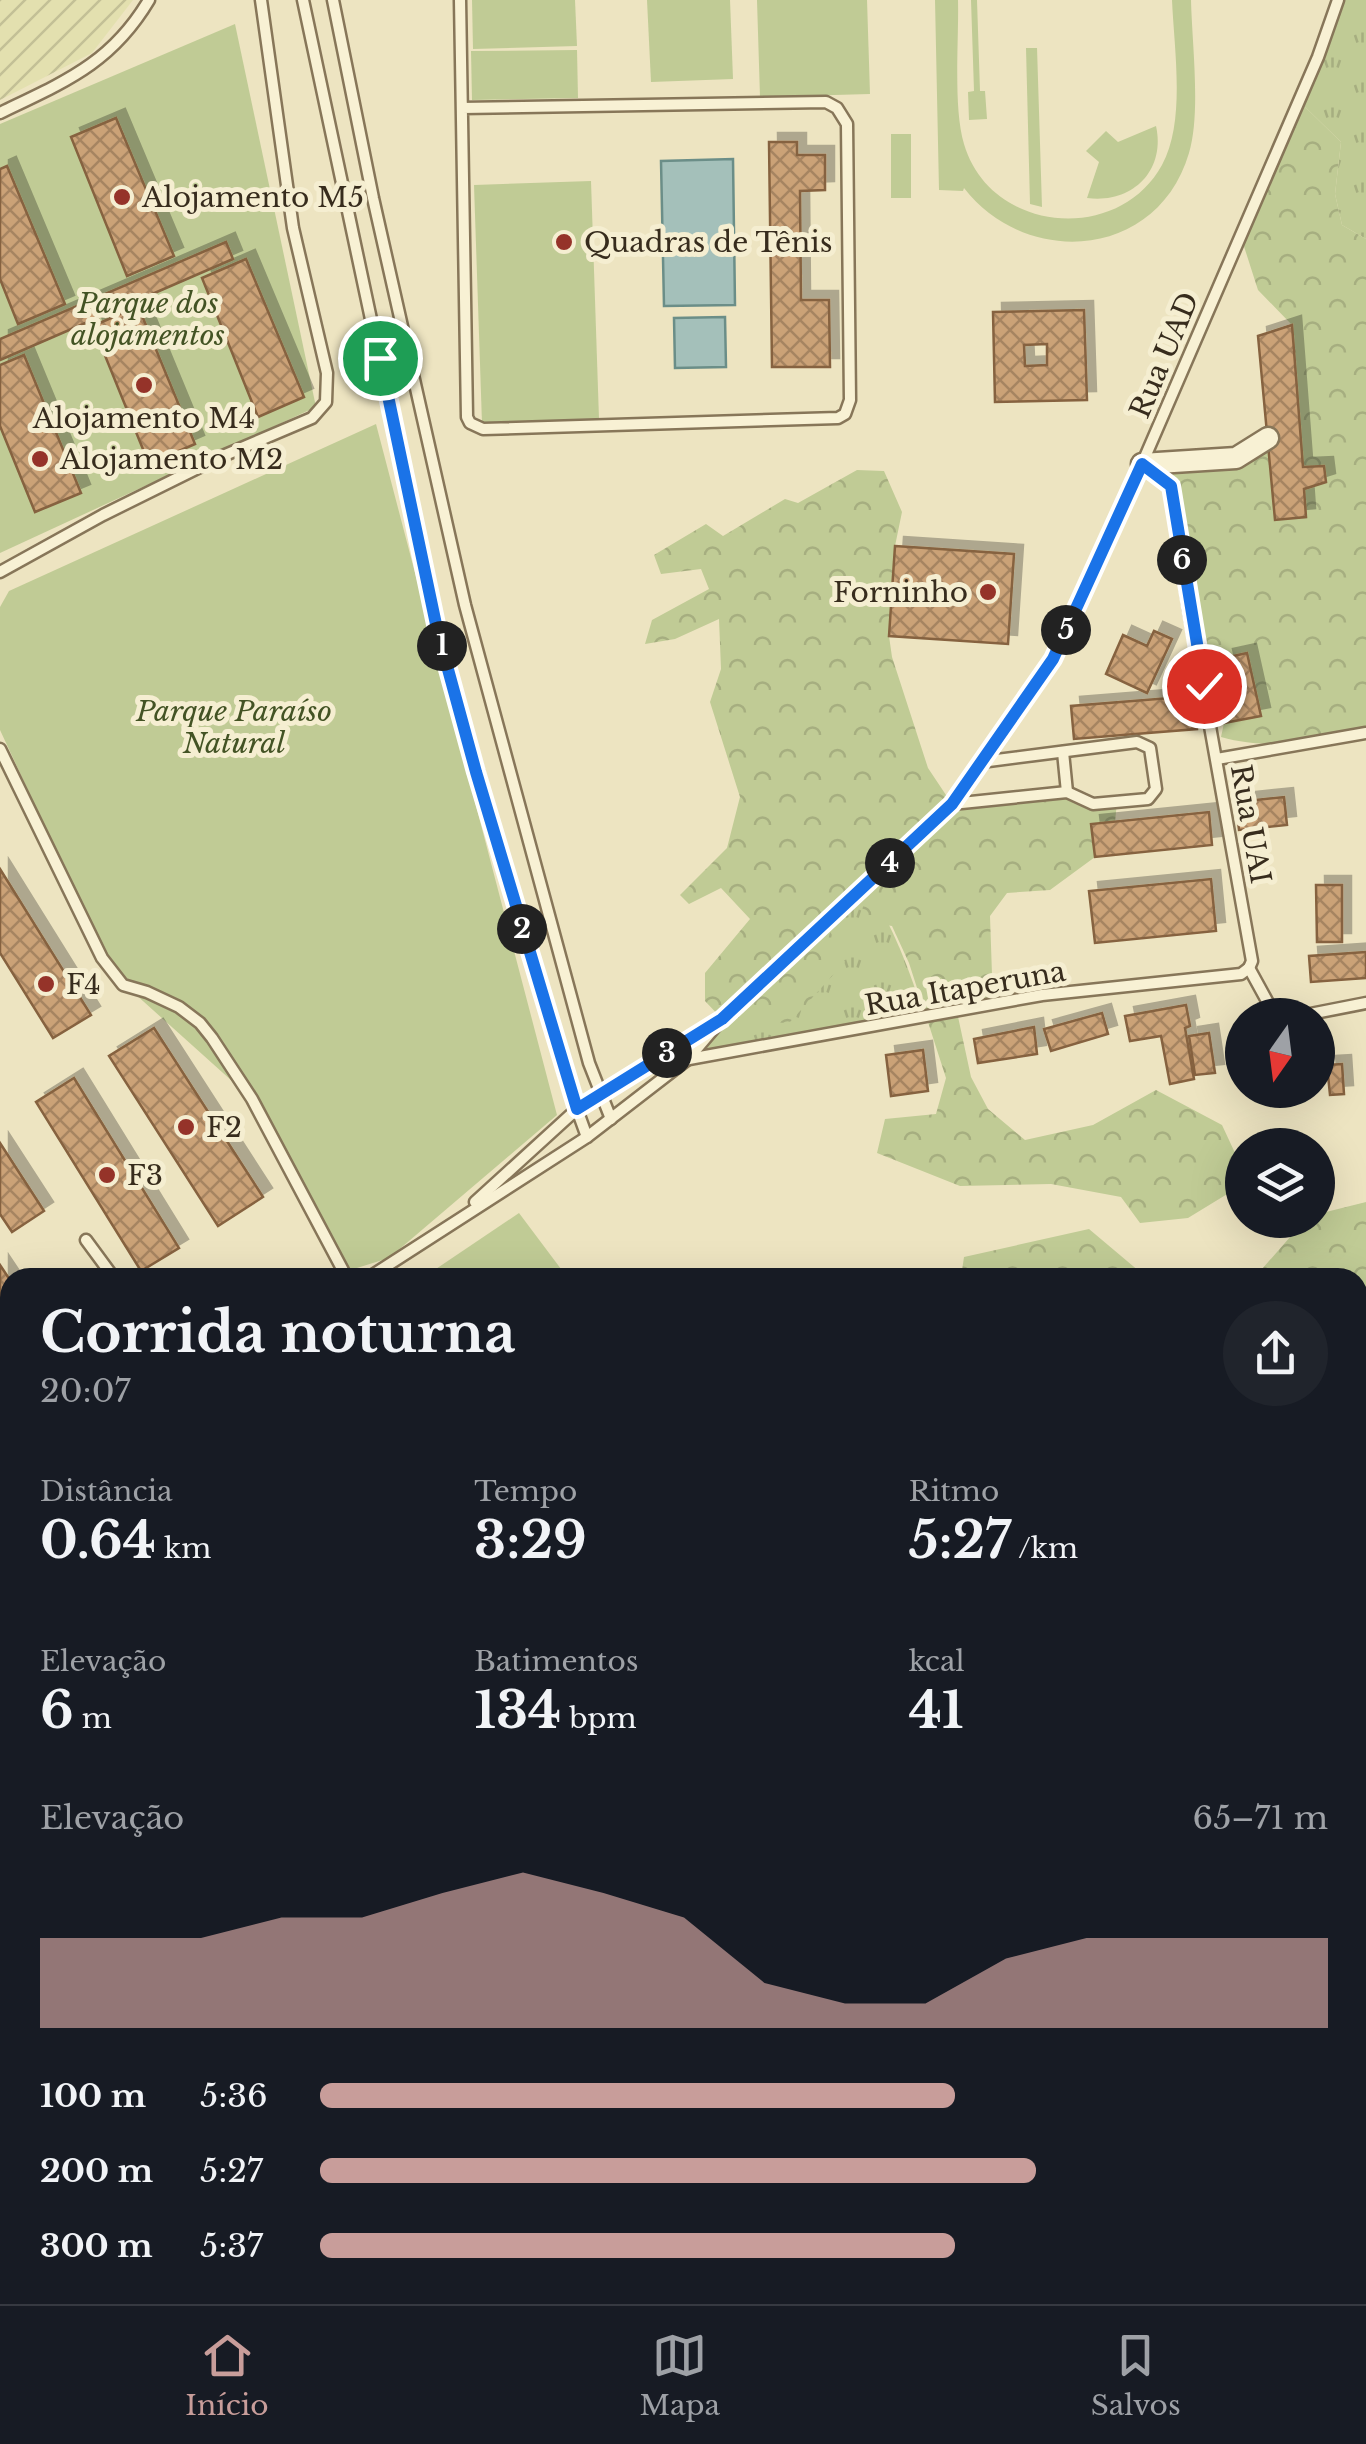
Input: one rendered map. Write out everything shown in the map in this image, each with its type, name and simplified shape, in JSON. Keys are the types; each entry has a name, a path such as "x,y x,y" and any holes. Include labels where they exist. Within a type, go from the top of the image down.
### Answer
{"street":[{"path":"1142,464 1236,458 1268,438"}],"lane":[{"path":"0,113 94,66 118,43 150,0"},
{"path":"0,579 4,570 103,515 312,418 326,402 328,373 293,228 261,0"},
{"path":"304,0 437,629 486,808 587,1137"},
{"path":"333,0 373,198 465,605 589,1062 611,1120"},
{"path":"460,0 467,416 475,426 838,418 845,414 850,400 847,124 838,108 826,102 462,108"},
{"name":"Rua UAD","path":"383,1268 587,1137 688,1060 722,1019 952,804 1053,659 1142,464 1318,56 1338,0"},
{"name":"Rua UAI","path":"1142,464 1171,486 1252,961 1249,968"},
{"path":"1218,759 1366,733"},
{"path":"952,804 1067,792 1099,804 1148,799 1156,789 1150,748 1138,742 981,762"},
{"path":"0,749 102,958 124,985 179,1007 212,1038 252,1099 342,1268"},
{"path":"1063,752 1067,792"},
{"path":"1249,968 1265,998"},
{"name":"Rua Itaperuna","path":"688,1060 1042,995 1240,974 1249,968"},
{"path":"1335,1009 1366,1003"},
{"name":"Rua UAD","path":"455,1220 577,1109 722,1019"},
{"path":"86,1240 107,1268"}],"shaded area":[{"path":"0,0 133,0 92,53 0,100"}],"green space":[{"path":"472,0 575,0 577,46 473,49"},
{"path":"647,0 730,0 733,79 651,82"},
{"path":"757,0 867,0 870,94 760,97"},
{"path":"935,0 958,0 959,112 964,144 978,174 1000,196 1026,211 1056,218 1087,217 1116,208 1142,191 1162,165 1174,128 1176,106 1172,0 1191,0 1193,137 1173,188 1150,215 1121,232 1088,241 1055,240 1021,232 990,214 964,188 939,190"},
{"path":"971,0 977,0 980,91 985,91 987,119 969,120 968,92 974,91"},
{"path":"1338,0 1366,0 1366,239 1342,225 1335,194 1341,142 1299,101"},
{"name":"Parque dos alojamentos","path":"235,24 316,407 0,553 0,124"},
{"path":"1026,48 1037,48 1042,207 1030,204"},
{"path":"577,50 578,98 472,100 471,51"},
{"path":"1299,101 1341,142 1335,194 1342,225 1366,239 1366,733 1294,743 1258,743 1221,737 1224,723 1260,715 1247,653 1224,658 1224,683 1204,686 1171,486 1142,464 1236,458 1268,438 1306,517 1304,489 1326,482 1324,467 1303,467 1292,325 1258,290 1240,234"},
{"path":"1156,126 1156,157 1142,181 1118,196 1087,198 1099,162 1086,151 1106,131 1118,142"},
{"path":"891,134 911,134 911,198 891,198"},
{"path":"591,181 599,419 482,423 474,185"},
{"name":"Parque Paraíso Natural","path":"376,424 557,1115 389,1258 357,1268 342,1268 252,1099 114,975 0,730 0,607 9,591"},
{"path":"857,470 884,471 902,512 895,546 889,636 892,657 928,768 952,804 1067,792 1086,802 1117,802 1115,822 1091,825 1095,857 1050,890 1007,893 990,916 993,1004 957,1012 971,1077 988,1109 1025,1140 1093,1125 1156,1090 1222,1125 1225,1195 1188,1218 1140,1223 1121,1197 1051,1184 960,1186 877,1153 885,1119 936,1114 946,1078 909,963 892,926 860,921 867,887 826,923 845,962 789,1023 763,1022 749,994 722,1019 705,1001 705,973 750,919 721,888 689,904 680,895 727,848 740,797 710,702 721,669 719,619 675,639 645,644 652,620 709,589 701,569 661,574 654,555 706,524 723,536 785,499 798,503"},
{"path":"867,884 900,949 924,1017 688,1059 722,1019"},
{"path":"1366,1202 1366,1268 1263,1268 1289,1238 1335,1238 1335,1210"},
{"path":"519,1213 560,1268 437,1268"},
{"path":"1089,1229 1135,1268 962,1268 964,1257"}],"water":[{"path":"733,159 735,305 664,306 661,161"},
{"path":"725,317 726,367 675,368 674,318"}],"building":[{"name":"Alojamento M5","path":"116,118 174,256 127,276 71,137"},
{"path":"769,142 797,142 797,155 825,155 825,190 800,191 801,300 829,300 830,367 772,367"},
{"path":"7,166 65,304 18,324 0,279 0,169"},
{"path":"226,242 233,259 0,360 0,339"},
{"path":"246,259 304,397 258,417 202,278"},
{"name":"Alojamento M4","path":"138,306 195,444 149,464 93,326"},
{"path":"1084,310 1087,400 995,402 993,312","holes":["1047,344 1047,365 1025,366 1024,345"]},
{"path":"1292,325 1303,467 1324,466 1326,482 1304,489 1306,517 1275,520 1258,336"},
{"name":"Alojamento M2","path":"24,355 81,493 35,512 0,426 0,365"},
{"path":"895,546 1014,554 1008,644 889,636"},
{"path":"1154,631 1172,639 1147,693 1106,674 1123,635 1147,646"},
{"path":"1247,653 1261,716 1224,723 1216,685 1224,683 1224,658"},
{"path":"1194,696 1197,729 1074,739 1071,706"},
{"path":"1284,797 1287,825 1239,830 1236,802"},
{"path":"1209,812 1212,845 1095,857 1091,824"},
{"name":"F4","path":"0,869 91,1015 53,1038 0,953"},
{"path":"1211,879 1216,931 1095,943 1089,891"},
{"path":"1316,885 1342,885 1342,942 1317,942"},
{"path":"1366,952 1366,978 1311,982 1309,956"},
{"path":"1186,1005 1190,1026 1185,1028 1194,1079 1170,1084 1161,1036 1130,1041 1125,1016"},
{"path":"1102,1013 1108,1034 1051,1051 1044,1029"},
{"path":"1034,1027 1037,1054 978,1063 974,1039"},
{"name":"F2","path":"154,1028 263,1197 218,1226 109,1056"},
{"path":"1209,1033 1215,1073 1195,1075 1189,1036"},
{"path":"923,1050 928,1091 891,1096 886,1055"},
{"path":"1335,1064 1342,1064 1344,1094 1335,1095"},
{"name":"F3","path":"74,1078 179,1248 146,1268 139,1268 36,1102"},
{"path":"0,1143 44,1211 12,1232 0,1214"}],"place":[{"name":"Alojamento M5","path":"122,197"},
{"name":"Quadras de Tênis","path":"564,242"},
{"name":"Alojamento M4","path":"144,385"},
{"name":"Alojamento M2","path":"40,459"},
{"name":"Forninho","path":"988,592"},
{"name":"F4","path":"46,984"},
{"name":"F2","path":"186,1127"},
{"name":"F3","path":"107,1175"}],"route":[{"path":"380,358 437,629 577,1109 722,1019 952,804 1053,659 1142,464 1171,486 1204,686"}]}
